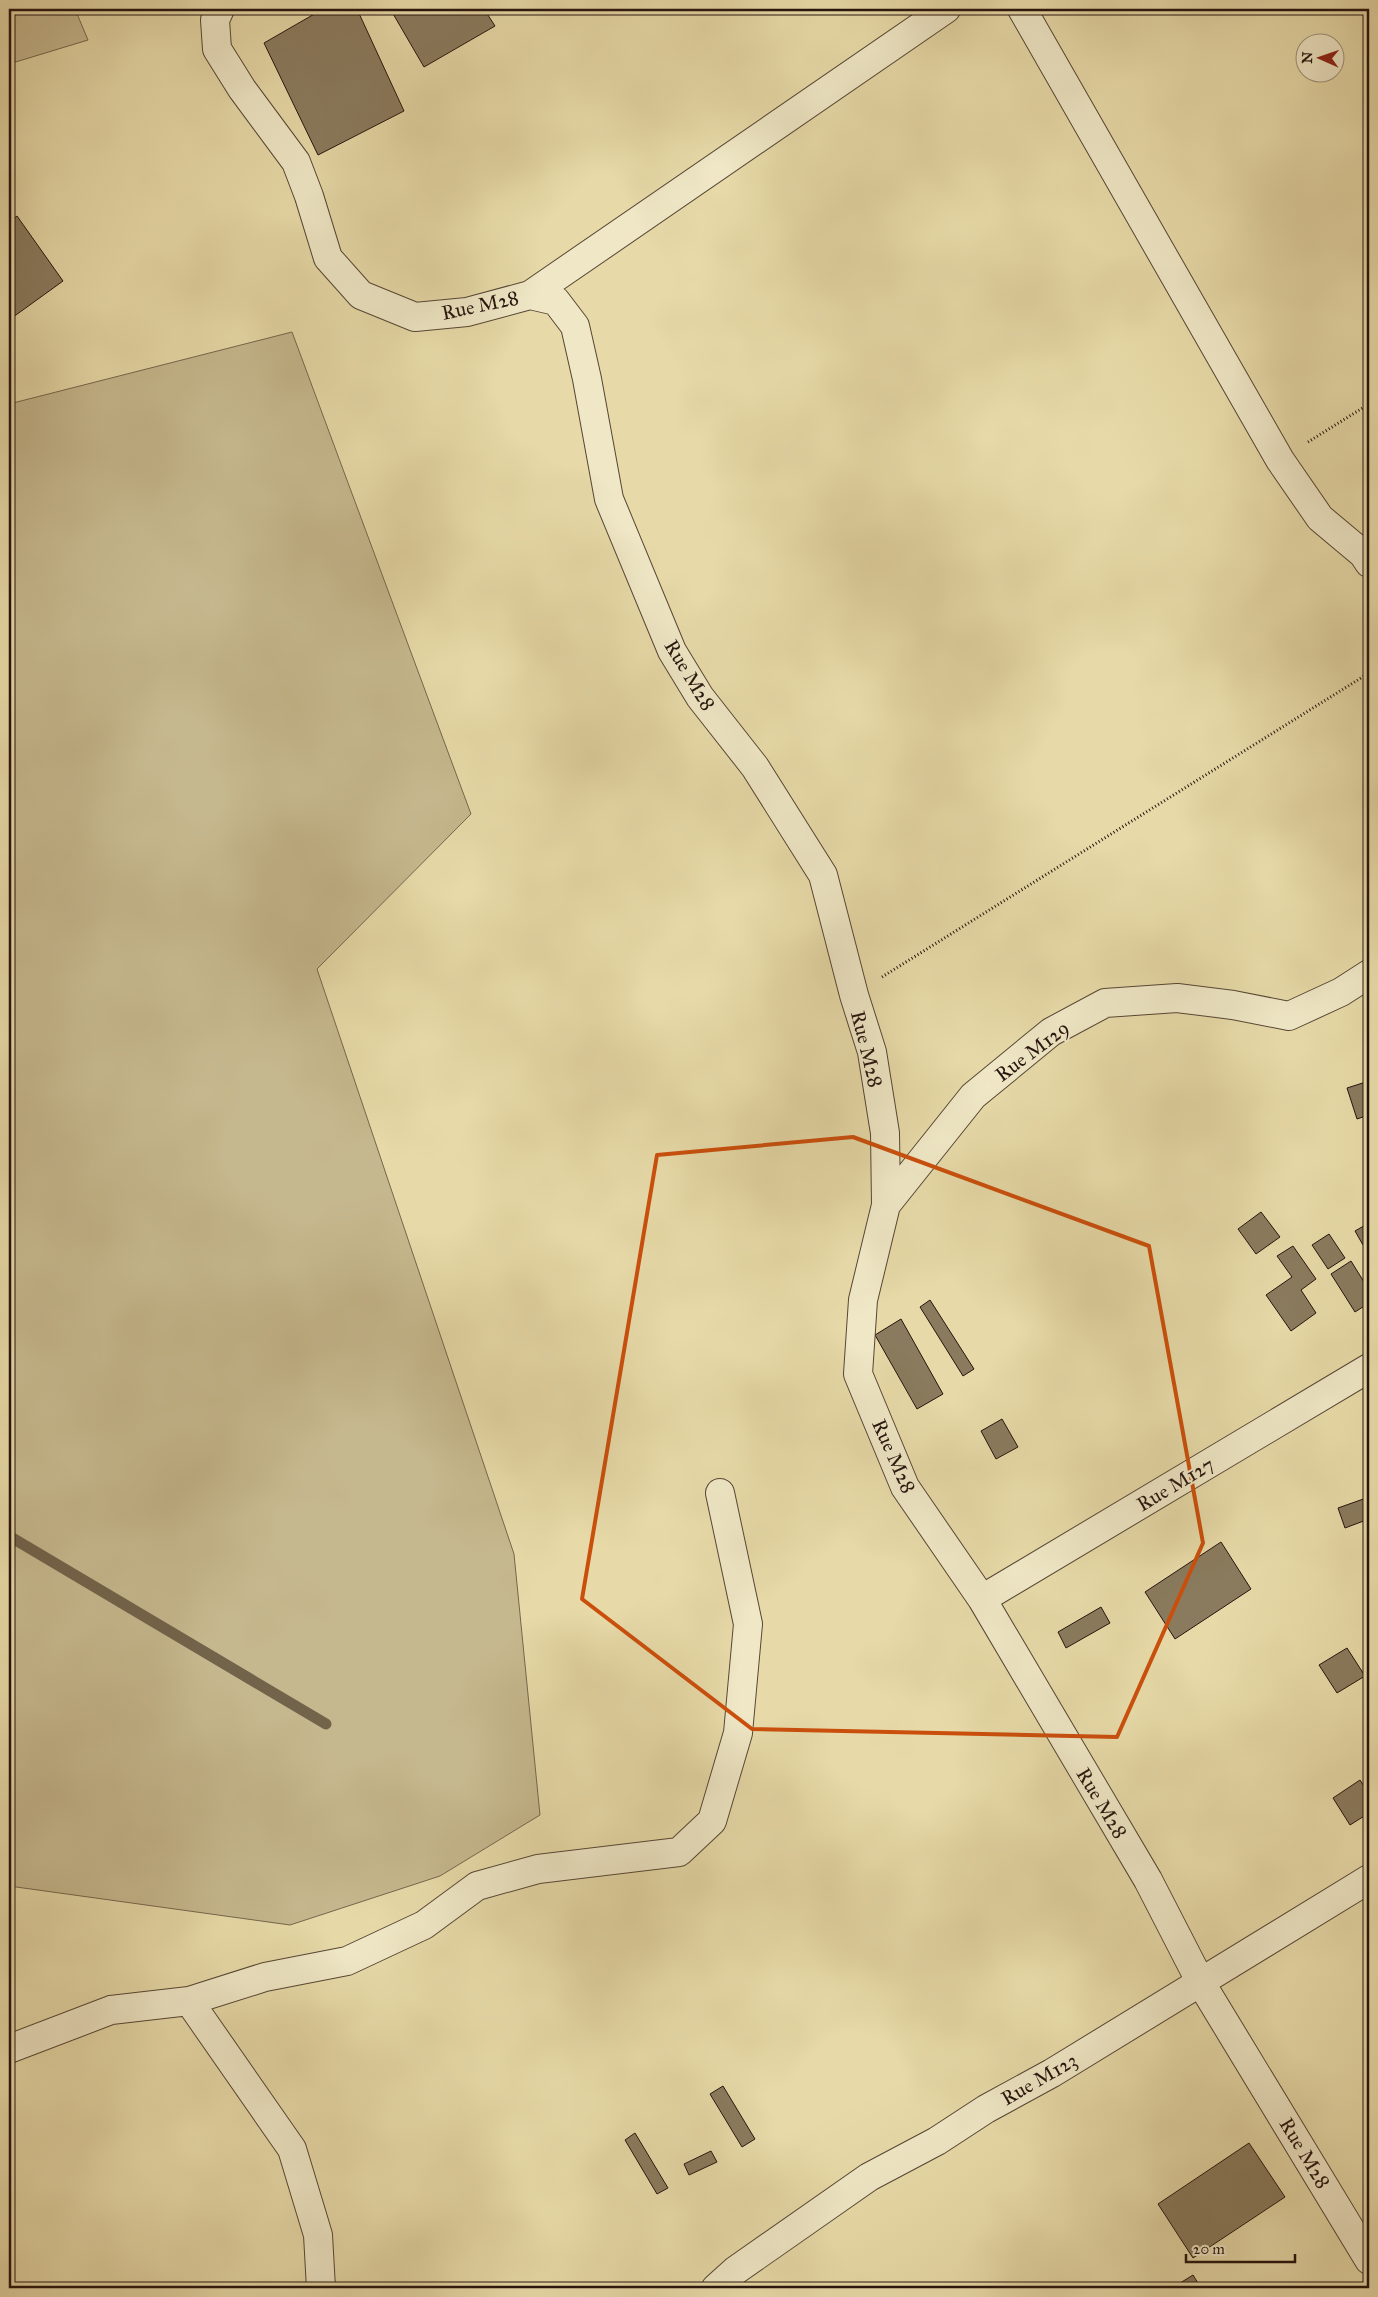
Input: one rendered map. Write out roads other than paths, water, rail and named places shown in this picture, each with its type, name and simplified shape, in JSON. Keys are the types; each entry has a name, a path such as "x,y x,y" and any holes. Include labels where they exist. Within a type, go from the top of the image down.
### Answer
{"street":[{"name":"Rue M28","path":"220,9 215,20 217,48 242,89 296,162 309,196 328,258 360,296 415,317 467,312 530,295 556,301 575,326 588,379 609,499 672,651 700,697 755,767 823,875 854,995 874,1061 885,1133 886,1205 863,1300 858,1374 905,1488 982,1599 1148,1880 1201,1983 1369,2260"},
{"path":"530,295 946,9"},
{"path":"1022,9 1280,460 1320,518 1363,554 1369,563"},
{"name":"Rue M129","path":"886,1205 973,1096 1051,1032 1105,1003 1177,998 1289,1016 1341,992 1369,974"},
{"name":"Rue M127","path":"982,1599 1369,1368"},
{"path":"9,2048 111,2010 189,2001 266,1977 347,1961 424,1925 477,1886 538,1869 679,1852 712,1821 738,1733 748,1624 720,1492"},
{"name":"Rue M123","path":"716,2288 736,2270 870,2177 937,2142 986,2109 1052,2073 1369,1879"},
{"path":"189,2001 292,2149 318,2235 321,2288"}],"waterway":[{"path":"9,1536 326,1724"}]}
